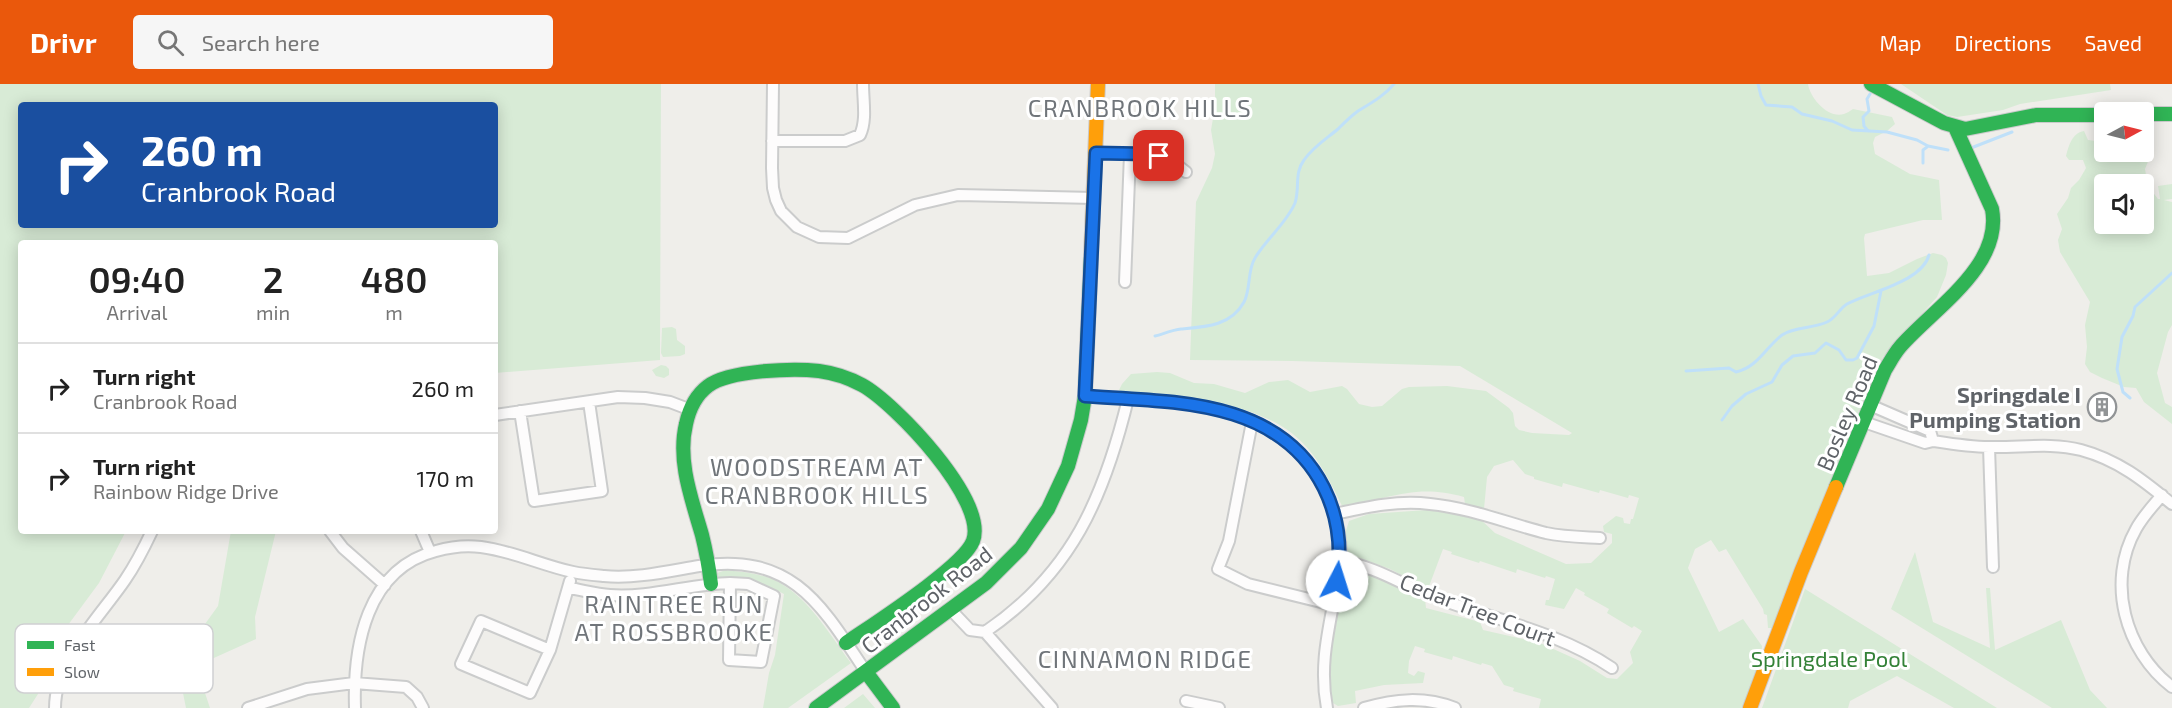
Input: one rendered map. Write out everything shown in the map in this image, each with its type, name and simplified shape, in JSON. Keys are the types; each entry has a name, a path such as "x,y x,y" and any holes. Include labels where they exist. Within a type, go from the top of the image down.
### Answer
{"street":[{"path":"773,84 773,188 776,200 781,211 797,227 819,237 848,238 915,205 958,195 1094,198"},
{"path":"772,141 845,141 860,135 864,117 863,84"},
{"name":"Cranbrook Road","path":"816,708 951,610 1005,566 1045,514 1063,480 1073,455 1085,396 1098,84"},
{"path":"1874,85 1935,119 1955,127 1982,127 2024,117 2049,114 2094,115"},
{"path":"2154,114 2172,114"},
{"name":"Bosley Road","path":"1750,708 1775,639 1870,405 1892,358 1900,346 1953,295 1972,273 1991,239 1994,229 1992,211 1955,127"},
{"path":"1096,153 1159,156 1179,165 1186,172"},
{"path":"1125,282 1130,154"},
{"path":"711,584 684,473 683,450 686,423 701,390 727,375 811,369 840,376 871,391 923,440 964,496 973,514 975,528 973,541 949,569 846,643"},
{"path":"1085,396 1188,403 1220,410 1271,430 1304,458 1319,479 1335,514 1340,538 1340,561 1323,664 1327,708"},
{"path":"498,415 618,397 670,402 692,410"},
{"path":"985,632 1039,588 1077,537 1094,506 1106,477 1117,446 1128,399"},
{"path":"520,411 534,501 602,490 589,402"},
{"path":"1870,405 1930,431 1933,441"},
{"path":"1252,422 1228,541 1218,569 1248,584 1333,605"},
{"path":"1864,422 1924,443 1933,441 1989,447 2040,446 2080,450 2136,474 2172,504"},
{"path":"1989,447 1993,567"},
{"path":"2162,495 2135,531 2127,552 2122,596 2126,620 2134,643 2146,662 2161,679 2172,687"},
{"path":"1335,514 1403,502 1431,504 1456,508 1546,533 1600,538"},
{"path":"93,624 140,558 151,534"},
{"path":"332,534 344,548 385,585"},
{"path":"422,534 430,552"},
{"path":"355,708 354,683 357,651 366,618 375,598 385,585 415,559 430,552 462,546 502,550 572,572 608,576 642,575 729,563 751,565 784,575 811,597 893,708"},
{"name":"Cedar Tree Court","path":"1340,561 1360,564 1383,572 1433,597 1539,630 1592,654 1612,668"},
{"path":"550,650 481,621 461,664 530,693 550,650 572,572"},
{"path":"569,588 610,595 711,584 730,583 748,584 774,596 761,662 729,660 730,583"},
{"path":"951,610 970,630 985,632 1052,708"},
{"path":"248,708 307,689 354,683 406,687 417,697 423,708"},
{"path":"55,708 56,693"},
{"path":"1364,708 1404,700 1441,703 1455,708"},
{"path":"1186,701 1219,708"}],"green space":[{"path":"0,84 661,84 660,360 498,373 498,240 18,240 18,534 124,534 99,583 69,624 15,624 15,693 38,693 29,708 0,708"},
{"path":"1215,84 1808,84 1816,101 1832,113 1844,114 1853,109 1892,117 1895,124 1875,137 1873,143 1875,154 1910,174 1939,180 1942,220 1923,220 1865,234 1867,276 1889,273 1933,253 1946,258 1948,263 1946,275 1937,297 1883,357 1854,422 1772,628 1768,628 1767,615 1764,614 1726,549 1719,552 1711,540 1695,549 1688,568 1719,632 1743,619 1762,646 1761,660 1744,708 1539,708 1541,699 1513,691 1514,688 1504,685 1492,666 1453,656 1452,660 1424,652 1425,649 1415,646 1409,661 1408,673 1414,676 1418,671 1425,673 1423,683 1384,685 1355,691 1356,703 1338,706 1333,703 1329,672 1332,639 1346,574 1351,570 1368,572 1425,599 1426,608 1480,622 1483,630 1540,643 1580,661 1607,678 1617,679 1633,663 1630,652 1642,631 1634,626 1632,628 1607,613 1609,609 1576,588 1564,609 1545,605 1546,600 1549,600 1555,579 1517,569 1516,573 1451,554 1452,552 1443,549 1428,589 1390,569 1348,554 1345,534 1349,521 1369,514 1427,510 1469,516 1480,519 1495,533 1566,564 1591,563 1612,543 1612,534 1604,532 1603,526 1616,516 1623,518 1624,523 1630,524 1639,498 1629,495 1628,498 1600,490 1599,493 1563,483 1562,487 1534,479 1525,474 1513,460 1494,466 1487,477 1484,509 1465,504 1464,497 1430,492 1402,494 1342,506 1320,465 1308,449 1281,425 1242,409 1218,403 1174,395 1136,396 1119,390 1131,374 1157,372 1170,373 1194,383 1214,384 1245,393 1269,382 1288,380 1310,392 1342,386 1359,404 1372,407 1382,406 1402,389 1409,387 1447,386 1486,391 1509,408 1513,413 1515,426 1519,430 1532,433 1569,435 1572,433 1460,366 1190,360 1196,202 1212,168 1215,154 1211,130 1215,107"},
{"path":"1901,84 2110,84 2111,90 2020,104 2003,110 1957,117 1947,115"},
{"path":"2084,131 2088,140 2094,141 2094,162 2148,162 2146,174 2094,174 2094,234 2154,234 2154,194 2160,199 2158,186 2172,184 2172,199 2164,200 2172,202 2172,325 2157,373 2165,403 2172,407 2172,424 2144,402 2136,388 2124,387 2102,378 2090,372 2085,364 2087,347 2085,325 2090,302 2060,252 2058,240 2062,229 2057,214 2068,198 2071,188 2086,168 2083,160 2069,160 2066,156 2077,134"},
{"path":"662,328 676,329 677,340 685,346 685,354 663,357 661,353"},
{"path":"661,365 669,369 669,375 664,378 656,376 652,370"},
{"path":"230,534 275,534 255,617 256,639 213,658 213,624 205,624 218,606"},
{"path":"1915,552 1933,622 1990,648 1986,588 1990,588 1995,650 2061,620 2090,690 2107,708 2052,708 1891,609"},
{"path":"726,570 761,575 796,594 816,616 851,663 788,708 763,708 769,673 775,655 784,594 752,582 717,578 717,573"},
{"name":"Springdale Pool","path":"1805,589 1997,708 1954,708 1897,676 1850,701 1848,708 1762,708"},
{"path":"183,693 205,693 210,708 186,708"},
{"path":"863,694 875,708 844,708"}],"waterway":[{"path":"1155,336 1217,324 1239,310 1248,291 1255,258 1295,203 1299,170 1304,160 1353,115 1382,96 1394,84"},
{"path":"1758,84 1766,105 1792,107 1802,114 1832,121 1852,130 1887,132 1917,140 1928,146 1948,150"},
{"path":"1868,131 1864,126 1863,117 1869,111 1867,99 1870,94"},
{"path":"1971,148 2012,132"},
{"path":"1923,163 1923,150 1927,147"},
{"path":"1686,371 1729,368 1736,372 1744,369 1756,361 1782,335 1827,322 1847,304 1906,279 1924,264 1929,255"},
{"path":"2130,398 2123,392 2117,369 2122,337 2135,307 2172,273"},
{"path":"1722,420 1732,406 1746,394 1772,382 1782,365 1793,356 1815,353 1826,343 1839,350 1846,360 1857,358 1874,326 1881,291"}],"traffic: fast":[{"path":"1871,84 1944,123 1965,129 2036,115 2094,115"},
{"path":"2154,114 2172,114"},
{"path":"1836,487 1885,370 1894,355 1914,332 1963,285 1987,249 1993,230 1992,209 1955,127"},
{"path":"816,708 986,583 1021,548 1048,509 1068,466 1081,420 1085,396 1091,256"},
{"path":"711,584 684,466 686,424 697,398 708,386 718,381 731,376 762,371 819,371 852,380 877,395 895,411 936,455 967,502 974,524 973,541 953,565 915,595 846,643"},
{"path":"866,672 893,708"}],"traffic: slow":[{"path":"1091,256 1098,84"},
{"path":"1750,708 1836,487"}],"place":[{"name":"Springdale I Pumping Station","path":"2102,407"}],"district":[{"name":"CRANBROOK HILLS","path":"1140,107"},
{"name":"WOODSTREAM AT CRANBROOK HILLS","path":"817,480"},
{"name":"RAINTREE RUN AT ROSSBROOKE","path":"674,617"},
{"name":"CINNAMON RIDGE","path":"1145,658"}],"route":[{"path":"1159,156 1096,153 1085,396 1188,403 1237,415 1271,430 1284,439 1310,465 1328,496 1335,514 1340,538 1337,581"}]}
